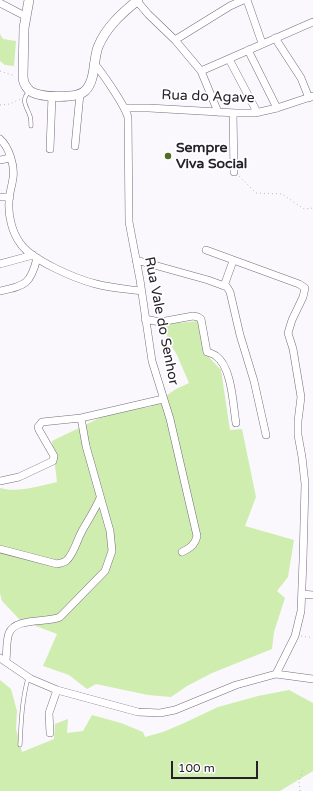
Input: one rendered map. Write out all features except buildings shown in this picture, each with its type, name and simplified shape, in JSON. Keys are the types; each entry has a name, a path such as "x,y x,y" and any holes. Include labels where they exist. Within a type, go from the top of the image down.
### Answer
{"street":[{"path":"29,0 25,16 23,43 23,79 27,95 36,94 71,96 82,93"},
{"path":"75,146 82,93 90,82 99,45 116,18 137,0 148,14 175,40 201,71 218,112"},
{"path":"175,40 230,6 244,0"},
{"path":"247,0 262,43"},
{"path":"0,3 25,16"},
{"path":"201,71 262,43 313,22"},
{"path":"275,38 301,78 311,97"},
{"path":"248,50 277,108"},
{"path":"229,59 257,112"},
{"path":"94,63 125,108"},
{"path":"50,149 52,96"},
{"name":"Rua do Agave","path":"125,108 233,113 257,112 277,108 311,97"},
{"name":"Rua Vale do Senhor","path":"125,108 128,121 128,222 136,260 152,361 170,419 197,536 193,546 182,552"},
{"path":"233,113 234,172"},
{"path":"0,139 6,146 10,158 13,178 9,212 20,244 35,257 63,272 88,282 104,286 141,291"},
{"path":"0,160 10,158"},
{"path":"0,197 10,197"},
{"path":"206,250 299,284 305,288 303,297 288,332 294,353 301,397 298,435 305,484 301,611 295,636 276,674"},
{"path":"0,264 35,257"},
{"path":"0,291 15,288 30,279 33,273 35,257"},
{"path":"136,260 208,280 225,287 230,292 240,335 254,381 266,435"},
{"path":"225,287 233,260"},
{"path":"145,319 160,322 193,316 201,319 207,352 215,355 228,372 236,423"},
{"path":"0,481 19,477 53,461 54,456 38,427 42,422 81,418 163,399"},
{"path":"81,418 86,446 110,531 112,551 105,571 60,617 54,620 24,623 11,629 3,659 28,676 57,690 138,712 160,713 175,710 236,685 276,674 313,679"},
{"path":"0,549 57,564 62,563 67,560 72,553 100,498"},
{"path":"302,594 313,595"},
{"path":"50,732 49,713 57,690"}],"lane":[{"path":"27,95 25,107 30,115 31,126"},
{"path":"20,745 21,716 28,676"}],"path":[{"path":"0,71 23,79"},
{"path":"0,105 10,104 27,95"},
{"path":"234,172 256,193 282,194 304,209 313,208"},
{"path":"295,636 313,638"},
{"path":"300,791 299,782 303,768"}],"green space":[{"path":"0,34 3,39 16,41 14,66 5,65 0,61"},
{"path":"199,321 206,354 221,370 230,430 242,429 256,497 245,526 294,540 288,577 277,591 285,598 274,632 272,649 212,673 187,686 171,697 148,695 96,684 87,689 69,675 43,666 57,634 20,620 2,601 0,593 0,488 14,490 57,482 52,441 114,411 150,407 176,389 189,383 177,355 168,340 165,324"},
{"path":"0,680 11,689 17,711 16,729 22,752 54,739 55,724 68,719 67,733 83,731 92,715 121,723 143,732 145,737 163,732 218,707 258,696 289,690 313,703 313,771 280,791 0,791"}],"place":[{"name":"Sempre Viva Social","path":"168,156"}]}
